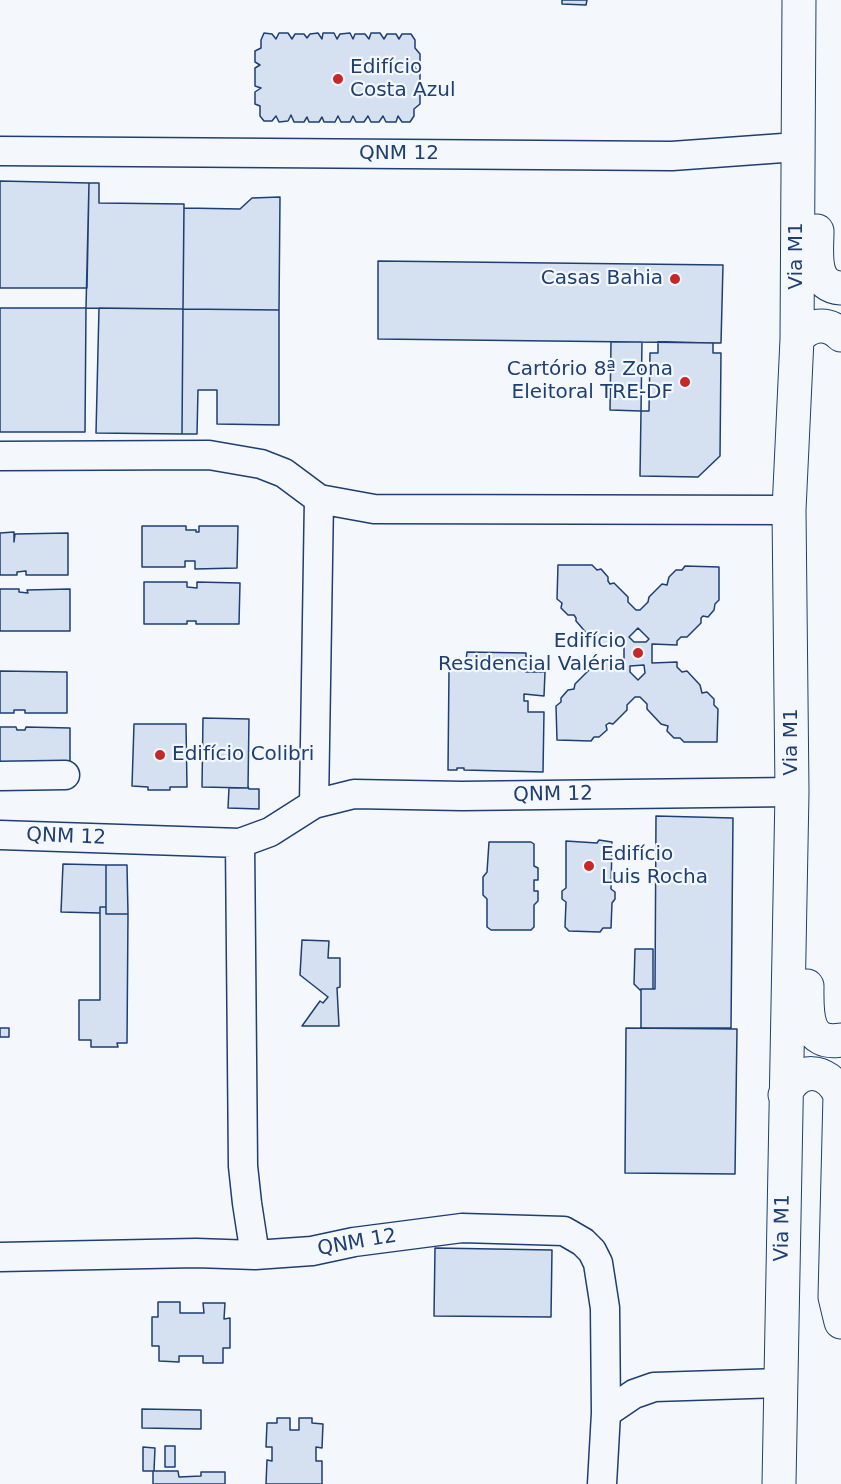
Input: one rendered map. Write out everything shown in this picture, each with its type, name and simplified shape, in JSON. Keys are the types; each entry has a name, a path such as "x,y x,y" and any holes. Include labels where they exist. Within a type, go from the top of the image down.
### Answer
{"main road":[{"name":"Via M1","path":"779,1484 792,792 789,510 797,339 797,147 801,0"},
{"path":"801,0 819,65 817,266 822,279 828,284 841,288"},
{"path":"797,339 809,328 816,326 832,328 841,334"},
{"path":"792,714 810,796 807,1018 816,1035 833,1041 841,1040"},
{"path":"786,1095 795,1080 812,1074 821,1074 829,1079 840,1095 835,1297 841,1322"}],"street":[{"name":"QNM 12","path":"0,151 672,156 797,147"},
{"path":"0,456 209,455 261,464 284,473 319,499 374,509 789,510"},
{"path":"314,804 319,499"},
{"path":"0,777 65,775"},
{"name":"QNM 12","path":"0,835 240,843 270,832 314,804 354,795 792,792"},
{"path":"240,843 243,1166 255,1255"},
{"name":"QNM 12","path":"0,1257 196,1253 255,1255 312,1251 354,1242 462,1228 564,1231 583,1242 592,1251 598,1263 605,1308 606,1413 602,1484"},
{"path":"605,1361 654,1387"},
{"path":"606,1413 634,1394 654,1387 780,1383"}],"building":[{"path":"562,0 587,0 586,5 562,4"},
{"name":"Edifício Costa Azul","path":"264,33 272,34 276,39 279,33 288,33 292,39 295,34 304,34 307,38 310,34 318,33 322,39 323,33 334,33 337,39 340,34 350,33 353,39 355,34 365,34 369,39 371,33 380,33 384,39 387,34 396,34 399,39 402,34 411,34 415,40 415,48 420,54 420,61 414,67 420,72 420,83 414,90 420,95 420,104 414,109 414,116 410,122 402,122 398,116 396,122 386,122 383,116 379,122 371,122 368,116 364,122 356,122 353,116 350,122 341,122 338,116 335,122 324,122 322,117 319,122 309,122 307,117 304,122 294,122 291,115 288,121 279,122 276,116 272,121 264,121 260,116 260,106 255,104 255,92 261,88 255,86 255,68 260,65 255,62 255,51 261,48"},
{"path":"0,181 89,183 87,288 0,288"},
{"path":"89,183 99,183 99,203 184,204 183,309 86,308"},
{"path":"280,197 279,310 183,309 184,208 240,209 252,198"},
{"path":"378,261 723,265 721,343 378,339"},
{"path":"0,308 86,308 85,432 0,432"},
{"path":"99,308 183,309 182,434 96,433"},
{"path":"183,309 279,310 279,425 217,424 217,390 198,390 197,434 182,434"},
{"path":"611,342 642,342 641,411 610,410"},
{"name":"Cartório 8ª Zona Eleitoral TRE-DF","path":"658,342 713,343 713,353 721,353 720,456 698,477 640,476 641,411 649,411 650,353 658,353"},
{"path":"142,526 186,526 186,530 199,532 199,526 238,526 237,568 195,569 195,561 185,561 185,567 142,567"},
{"path":"14,532 14,542 15,534 68,533 68,575 26,575 26,571 17,572 17,575 0,575 0,533"},
{"name":"Edifício Residencial Valéria","path":"558,565 592,565 597,570 601,569 608,577 610,584 614,583 628,597 628,602 636,610 640,610 648,602 649,597 662,584 667,585 669,577 676,570 682,570 685,566 719,567 719,600 708,617 703,616 701,623 687,637 681,637 677,645 652,644 652,663 677,662 677,667 682,672 687,671 700,685 702,693 707,692 714,699 714,705 718,709 717,742 684,742 680,738 674,738 667,731 668,726 661,724 647,709 647,704 640,697 635,697 627,705 627,710 613,724 606,725 607,730 599,737 594,737 591,741 557,740 556,706 561,702 561,698 568,690 574,689 575,684 589,670 594,670 598,661 624,662 624,645 599,645 599,641 594,636 589,636 576,621 574,615 568,615 561,608 562,603 557,599","holes":["638,628 649,639 646,642 634,642 629,637","644,665 645,673 638,680 630,672 630,666"]},
{"path":"144,582 187,582 187,587 197,588 197,582 240,583 239,624 196,624 196,621 187,621 187,624 144,624"},
{"path":"0,589 19,589 19,592 28,593 27,590 70,589 70,631 0,631"},
{"path":"467,652 526,653 526,672 545,672 544,696 524,694 524,701 528,701 528,712 544,712 543,772 464,770 464,768 448,770 449,670 465,670"},
{"path":"0,671 67,672 67,713 25,713 25,710 14,710 14,713 0,713"},
{"path":"203,718 249,719 248,788 202,787"},
{"name":"Edifício Colibri","path":"134,724 186,724 187,787 148,790 148,787 132,786"},
{"path":"0,727 16,727 17,730 25,730 26,727 70,728 70,770 0,769"},
{"path":"248,786 249,789 259,789 259,809 228,808 229,788 248,788"},
{"path":"656,816 733,818 731,1028 641,1028 641,989 655,989"},
{"name":"Edifício Luis Rocha","path":"599,840 612,842 611,889 615,892 615,899 612,903 611,928 603,928 600,932 569,931 565,927 566,902 562,899 562,891 566,888 566,841 597,843"},
{"path":"489,842 531,842 534,844 534,866 538,868 538,880 534,880 534,891 538,891 538,901 534,905 534,927 531,930 491,930 487,927 487,899 483,895 483,877 487,872"},
{"path":"63,864 106,865 106,907 100,907 100,913 61,912"},
{"path":"106,865 127,865 128,914 106,914"},
{"path":"100,907 106,907 106,914 128,914 127,1043 117,1043 118,1047 91,1047 91,1040 79,1040 79,1000 100,1000"},
{"path":"302,940 329,941 328,958 340,958 340,987 337,988 339,1026 302,1026 320,1001 323,1003 328,997 300,975"},
{"path":"635,949 653,949 653,989 640,990 634,984"},
{"path":"0,1028 9,1028 9,1037 0,1037"},
{"path":"626,1028 737,1029 735,1174 625,1173"},
{"path":"435,1248 552,1250 551,1317 434,1316"},
{"path":"158,1302 180,1302 180,1313 204,1313 203,1303 225,1303 224,1319 230,1318 230,1348 223,1348 223,1363 203,1363 203,1356 179,1356 179,1362 159,1361 159,1346 152,1346 152,1317 158,1317"},
{"path":"142,1409 201,1410 201,1429 142,1428"},
{"path":"277,1418 290,1418 290,1430 299,1430 299,1418 312,1418 312,1423 323,1424 322,1448 316,1447 316,1461 322,1461 322,1484 266,1484 267,1460 272,1461 272,1447 266,1447 267,1423 277,1423"},
{"path":"165,1446 175,1446 175,1467 165,1467"},
{"path":"143,1447 155,1448 154,1471 143,1471"},
{"path":"153,1471 178,1471 179,1477 201,1476 201,1472 225,1472 225,1484 153,1484"}],"place":[{"name":"Edifício Costa Azul","path":"338,79"},
{"name":"Casas Bahia","path":"675,279"},
{"name":"Cartório 8ª Zona Eleitoral TRE-DF","path":"685,382"},
{"name":"Edifício Residencial Valéria","path":"638,653"},
{"name":"Edifício Colibri","path":"160,755"},
{"name":"Edifício Luis Rocha","path":"589,866"}]}
